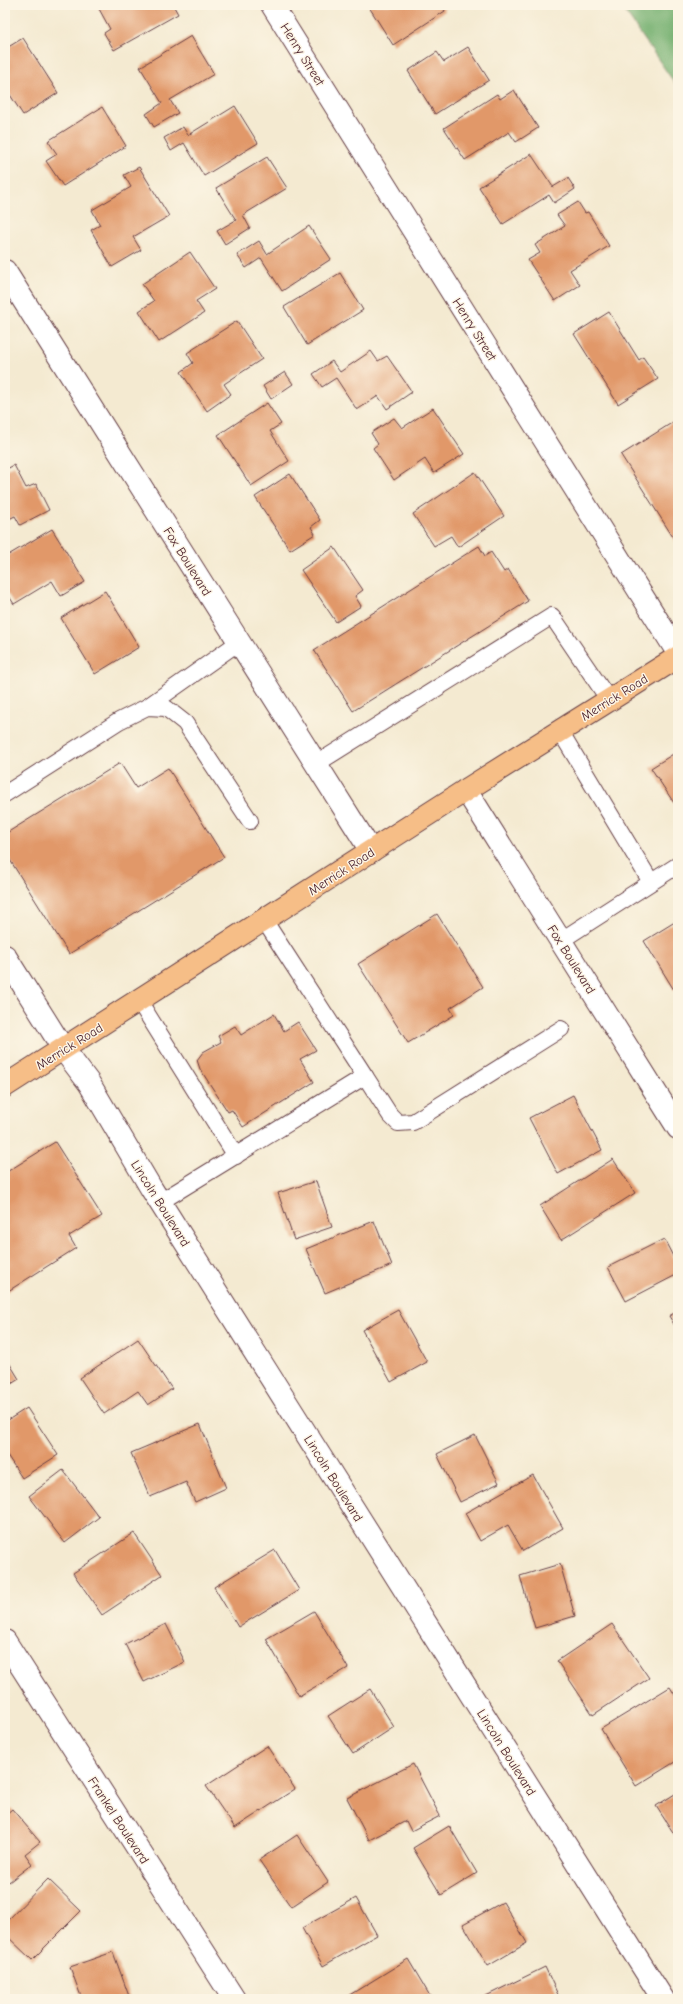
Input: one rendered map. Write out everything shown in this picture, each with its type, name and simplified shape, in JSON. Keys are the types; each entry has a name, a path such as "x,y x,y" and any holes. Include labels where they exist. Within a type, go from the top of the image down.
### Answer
{"main road":[{"name":"Merrick Road","path":"5,1086 139,1002 466,790 678,657"}],"street":[{"name":"Henry Street","path":"272,5 678,653"},
{"name":"Fox Boulevard","path":"5,271 372,851"},
{"name":"Fox Boulevard","path":"466,790 678,1128"},
{"name":"Lincoln Boulevard","path":"5,956 64,1050 88,1084 160,1202 663,1999"},
{"name":"Frankel Boulevard","path":"5,1640 234,1999"}],"lane":[{"path":"316,764 552,616 609,700"},
{"path":"5,794 119,721 147,707 239,642"},
{"path":"147,707 166,708 185,722 250,821"},
{"path":"560,731 651,882"},
{"path":"560,941 678,865"},
{"path":"264,920 390,1115 398,1123 413,1122 561,1029"},
{"path":"139,1002 236,1156"},
{"path":"160,1202 365,1076"}],"green space":[{"path":"620,5 678,5 678,88 626,13"}],"building":[{"path":"102,5 173,5 178,14 114,50 104,33 110,29 98,7"},
{"path":"372,5 450,5 444,9 445,11 393,45 369,7"},
{"path":"191,36 214,74 170,100 178,113 154,127 146,114 162,103 140,67"},
{"path":"23,38 58,93 23,115 5,87 5,49"},
{"path":"468,47 489,80 435,114 408,71 437,52 444,62"},
{"path":"514,90 538,128 516,142 509,132 465,160 444,128 497,94 500,99"},
{"path":"235,106 258,143 204,176 184,143 171,151 164,138 183,127 188,135"},
{"path":"102,107 126,146 63,186 46,161 57,154 48,141"},
{"path":"531,154 553,187 568,178 575,189 554,203 549,195 503,224 479,187"},
{"path":"267,157 287,188 243,215 250,228 225,244 217,231 236,220 216,188"},
{"path":"139,167 169,216 133,237 141,250 112,267 91,230 100,225 92,210 131,187 124,175"},
{"path":"578,202 585,213 588,212 609,246 570,270 580,285 555,301 528,260 540,253 535,245 565,226 557,215"},
{"path":"309,226 331,259 282,291 261,258 246,268 237,255 259,241 267,254"},
{"path":"190,252 215,289 196,301 204,313 159,342 139,311 154,301 142,284"},
{"path":"340,273 363,310 307,345 284,307"},
{"path":"609,312 639,360 643,357 658,379 618,404 574,334"},
{"path":"237,321 262,359 224,384 231,394 207,411 181,372 193,363 187,353"},
{"path":"371,351 378,361 387,356 412,392 387,409 378,396 357,410 336,378 322,387 313,374 332,361 340,372"},
{"path":"285,372 293,384 271,399 263,386"},
{"path":"267,403 281,424 270,431 289,461 251,486 218,435"},
{"path":"433,408 464,454 434,473 425,459 394,480 373,448 378,444 371,433 394,418 402,428"},
{"path":"678,419 678,545 621,455"},
{"path":"14,465 26,488 36,484 49,510 20,525 15,516 5,521 5,470"},
{"path":"475,472 504,516 458,547 451,536 434,546 413,514"},
{"path":"290,474 320,520 311,527 315,534 290,550 255,497"},
{"path":"52,529 85,582 61,596 52,581 14,604 5,590 5,557"},
{"path":"479,546 485,556 491,552 504,572 508,569 528,601 353,711 314,650"},
{"path":"334,547 363,590 355,596 361,606 336,622 301,570"},
{"path":"105,591 139,647 95,674 61,618"},
{"path":"678,751 678,801 674,803 651,768"},
{"path":"120,763 136,788 168,768 224,857 69,954 5,852 5,834"},
{"path":"437,914 483,987 450,1008 454,1015 408,1043 358,964"},
{"path":"678,920 678,988 674,990 644,941"},
{"path":"274,1014 284,1031 298,1022 316,1050 300,1059 314,1082 243,1127 232,1110 228,1112 200,1069 197,1060 203,1052 221,1042 218,1036 235,1026 241,1035"},
{"path":"573,1095 602,1150 558,1174 529,1118"},
{"path":"55,1142 102,1216 69,1236 76,1248 5,1293 5,1173"},
{"path":"613,1159 635,1193 561,1240 540,1206"},
{"path":"316,1181 332,1227 294,1240 278,1193"},
{"path":"374,1221 392,1265 325,1293 306,1249"},
{"path":"664,1239 678,1266 678,1274 626,1301 608,1267"},
{"path":"398,1310 427,1362 391,1382 362,1330"},
{"path":"678,1311 678,1331 669,1316"},
{"path":"138,1339 172,1389 148,1405 138,1391 104,1414 80,1378"},
{"path":"5,1356 19,1379 5,1388"},
{"path":"27,1408 58,1455 22,1478 5,1452 5,1422"},
{"path":"200,1424 226,1488 195,1502 186,1482 150,1497 131,1453"},
{"path":"475,1435 499,1483 460,1502 437,1454"},
{"path":"63,1470 99,1517 65,1543 29,1496"},
{"path":"533,1475 563,1528 523,1551 508,1525 480,1541 465,1513"},
{"path":"134,1533 162,1575 102,1615 73,1573"},
{"path":"275,1550 299,1590 238,1627 214,1587"},
{"path":"560,1564 575,1616 535,1628 520,1576"},
{"path":"314,1611 348,1668 299,1696 266,1639"},
{"path":"166,1624 185,1662 144,1682 125,1644"},
{"path":"612,1624 649,1678 593,1715 557,1661"},
{"path":"670,1687 678,1700 678,1760 636,1786 601,1729"},
{"path":"370,1689 394,1727 353,1754 328,1716"},
{"path":"267,1746 295,1789 235,1828 206,1786"},
{"path":"413,1764 440,1816 411,1831 406,1821 369,1840 347,1798"},
{"path":"678,1792 678,1840 656,1806"},
{"path":"12,1809 40,1842 25,1854 32,1864 9,1882 5,1877 5,1815"},
{"path":"449,1826 477,1873 441,1895 413,1848"},
{"path":"297,1835 328,1882 291,1907 259,1860"},
{"path":"48,1879 81,1911 32,1960 5,1934 5,1923"},
{"path":"356,1898 377,1935 323,1966 302,1928"},
{"path":"503,1902 527,1943 488,1966 463,1924"},
{"path":"113,1952 130,1999 82,1999 70,1967"},
{"path":"408,1959 430,1996 425,1999 343,1999"},
{"path":"545,1967 560,1999 488,1999 486,1996"}]}
